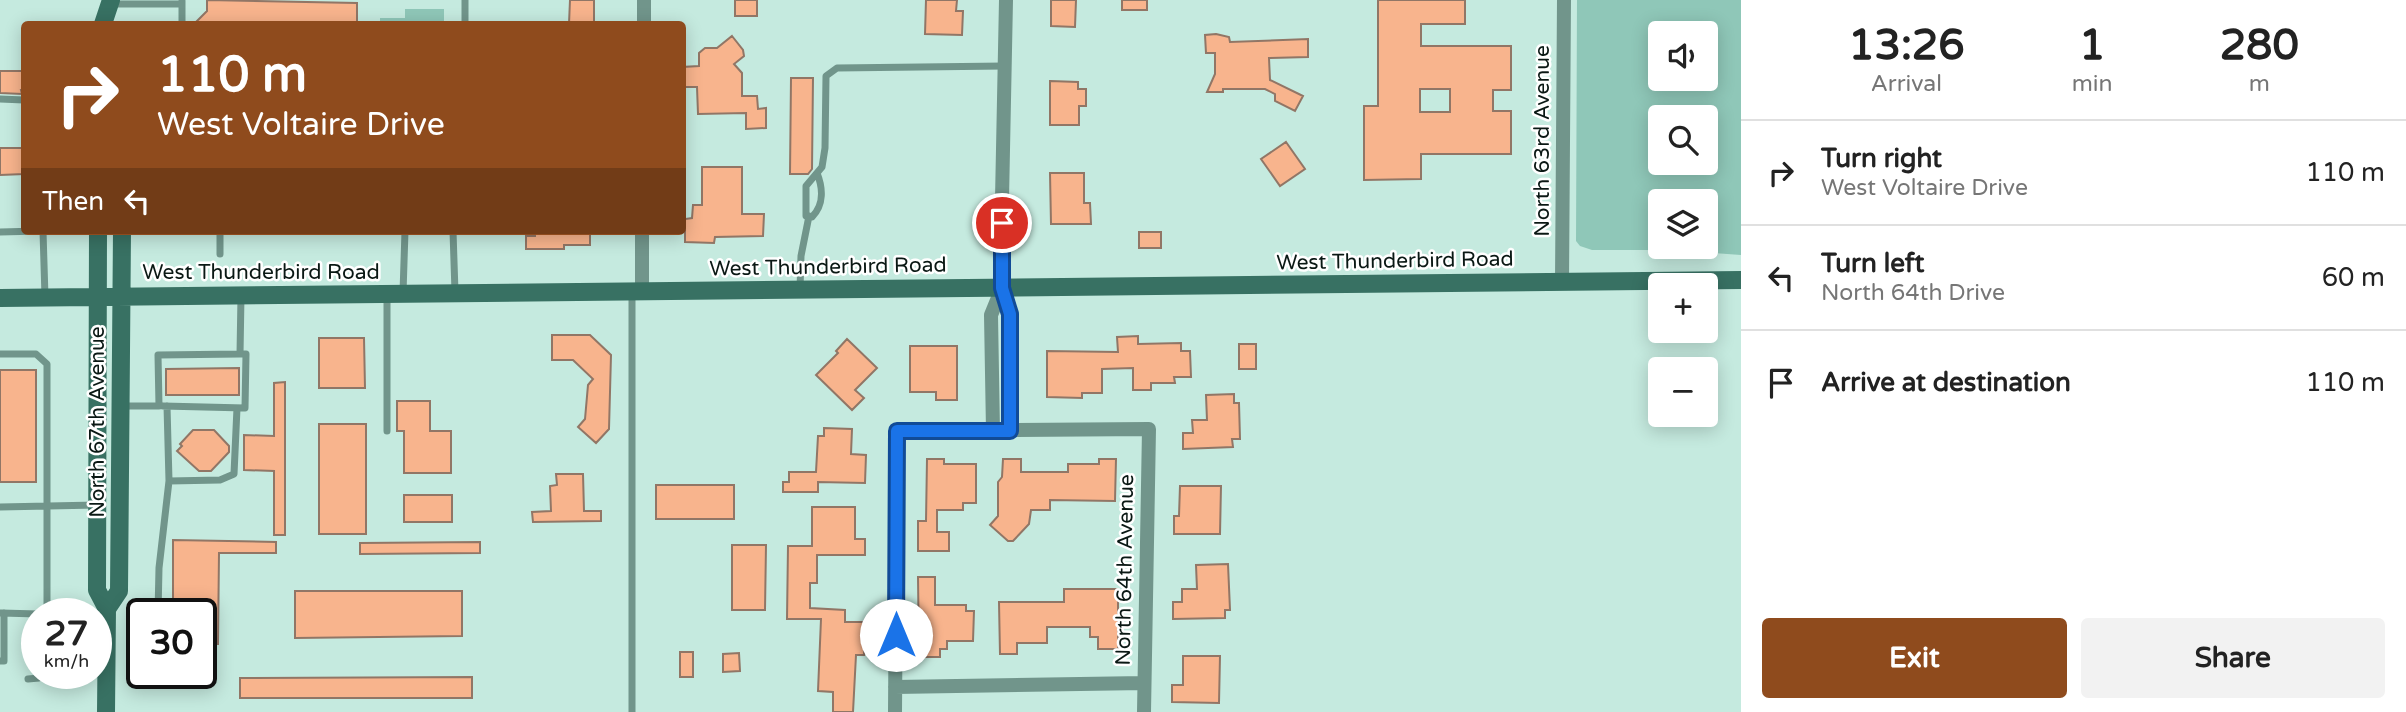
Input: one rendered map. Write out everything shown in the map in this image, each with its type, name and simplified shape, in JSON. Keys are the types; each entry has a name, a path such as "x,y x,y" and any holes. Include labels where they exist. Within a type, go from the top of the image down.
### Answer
{"main road":[{"path":"104,21 111,2"},
{"path":"111,2 119,21"},
{"name":"North 67th Avenue","path":"98,235 97,590 101,598"},
{"name":"North 67th Avenue","path":"112,601 118,591 121,235"},
{"name":"West Thunderbird Road","path":"0,298 1741,280"},
{"name":"North 67th Avenue","path":"106,689 106,712"}],"street":[{"path":"644,0 644,21"},
{"path":"895,712 897,431 1010,431 1010,314 1002,288 1006,0"},
{"name":"North 63rd Avenue","path":"1562,282 1564,0"},
{"path":"637,291 642,235"},
{"path":"993,431 991,315 1002,288"},
{"path":"992,371 1010,371"},
{"name":"North 64th Avenue","path":"1010,431 1149,429 1144,712"},
{"path":"895,687 1144,683"}],"lane":[{"path":"465,0 465,21"},
{"path":"111,2 182,2 182,21"},
{"path":"809,216 806,216 804,207 806,186 822,167 825,148 826,76 837,68 1004,66"},
{"path":"0,99 21,100"},
{"path":"809,216 816,213 822,195 822,184 817,173"},
{"path":"800,289 801,256 809,216"},
{"path":"0,232 21,231"},
{"path":"41,235 45,297"},
{"path":"219,254 220,235"},
{"path":"387,431 395,293 404,235"},
{"path":"453,235 455,293"},
{"path":"632,712 637,291"},
{"path":"240,354 241,295"},
{"path":"0,354 36,354 47,364 47,598"},
{"path":"119,406 163,406 245,408 246,354 158,355 163,406 169,481 158,598"},
{"path":"169,481 220,480 234,474 237,408"},
{"path":"0,507 97,505"},
{"path":"0,661 4,661 2,613 21,614"}],"green space":[{"path":"1577,0 1741,0 1741,255 1718,253 1718,189 1648,189 1648,250 1592,250 1580,246 1576,241"},
{"path":"405,9 444,9 444,21 380,21 380,18 405,18"}],"building":[{"path":"207,0 357,3 357,21 197,21 207,11"},
{"path":"570,0 594,0 594,21 569,21"},
{"path":"735,0 757,0 757,16 735,16"},
{"path":"926,0 957,0 956,11 963,11 962,35 925,34"},
{"path":"1051,0 1076,0 1075,27 1051,26"},
{"path":"1122,0 1147,0 1147,10 1122,10"},
{"path":"1378,0 1465,0 1465,24 1421,24 1421,46 1511,46 1511,90 1493,90 1493,111 1511,111 1511,154 1421,154 1421,179 1364,180 1364,106 1378,106","holes":["1420,89 1450,89 1450,112 1420,112"]},
{"path":"1205,35 1229,37 1230,42 1308,39 1308,57 1269,58 1270,80 1303,96 1295,111 1275,101 1275,94 1265,89 1223,89 1223,92 1207,92 1215,74 1215,53 1206,53"},
{"path":"732,36 743,50 744,56 734,64 742,73 742,96 757,96 758,109 766,108 766,128 746,129 746,113 698,114 697,87 686,87 686,67 699,66 699,53 705,48 717,48"},
{"path":"0,71 21,71 21,94 0,93"},
{"path":"791,78 813,78 812,169 808,174 790,174"},
{"path":"1050,81 1078,82 1078,89 1086,89 1086,106 1079,106 1079,125 1050,125"},
{"path":"1286,142 1305,169 1280,186 1261,159"},
{"path":"0,148 21,148 21,174 0,175"},
{"path":"702,167 742,167 742,214 764,214 763,236 715,237 714,243 685,242 686,219 692,218 693,205 702,205"},
{"path":"1050,173 1084,173 1084,203 1090,203 1091,224 1051,224"},
{"path":"1139,232 1161,232 1161,248 1139,248"},
{"path":"590,235 590,245 564,245 564,249 526,249 526,236"},
{"path":"552,335 590,335 611,355 609,429 596,443 578,427 585,419 588,385 593,379 573,360 552,360"},
{"path":"1138,336 1138,344 1181,343 1181,351 1190,351 1191,377 1174,377 1175,383 1151,383 1151,390 1133,390 1133,368 1102,369 1102,393 1082,393 1082,398 1047,397 1047,351 1118,352 1117,337"},
{"path":"319,338 364,338 365,388 319,388"},
{"path":"847,339 877,368 855,390 864,398 852,410 816,375 838,353 836,351"},
{"path":"1239,344 1256,344 1256,369 1239,369"},
{"path":"910,346 957,346 957,400 936,400 936,392 910,392"},
{"path":"239,368 239,395 166,395 166,369"},
{"path":"0,370 36,370 36,482 0,482"},
{"path":"285,382 285,535 274,535 274,471 244,470 244,435 274,436 274,383"},
{"path":"1234,394 1234,403 1239,403 1240,439 1232,439 1233,447 1183,449 1183,433 1193,433 1192,420 1207,420 1206,395"},
{"path":"397,401 430,401 430,431 451,431 451,473 404,473 404,431 397,431"},
{"path":"319,424 366,424 366,534 319,534"},
{"path":"824,428 852,429 851,454 866,455 865,483 818,482 818,492 783,492 783,482 789,482 789,472 816,472 818,436 824,436"},
{"path":"193,430 214,430 229,446 229,452 211,471 199,471 177,451"},
{"path":"927,459 944,459 944,464 976,464 976,503 963,503 963,510 937,510 937,532 949,532 949,551 918,551 918,521 926,521"},
{"path":"1003,459 1021,459 1021,472 1068,472 1068,464 1099,464 1099,459 1116,459 1115,501 1050,500 1050,510 1031,510 1029,524 1013,541 1008,541 990,525 998,516 998,482 1002,477"},
{"path":"556,474 583,474 584,511 601,511 601,521 533,522 532,512 551,511 550,486 557,485"},
{"path":"656,485 734,485 734,519 656,519"},
{"path":"1180,486 1221,486 1220,534 1174,534 1174,516 1179,516"},
{"path":"404,495 452,495 452,522 404,522"},
{"path":"812,507 855,507 855,539 865,539 865,555 817,555 817,583 810,583 810,608 845,610 845,622 866,622 864,655 856,655 853,712 833,712 833,692 818,691 821,619 787,619 788,546 812,546"},
{"path":"173,540 276,542 276,553 219,553 218,644 217,598 173,598"},
{"path":"480,542 480,553 360,554 360,543"},
{"path":"732,545 766,545 765,610 732,610"},
{"path":"1228,564 1230,610 1225,610 1225,618 1173,619 1173,602 1182,602 1182,589 1197,589 1196,565"},
{"path":"918,577 935,577 935,605 966,605 966,611 974,611 973,641 947,641 947,649 940,649 940,657 919,657"},
{"path":"1064,589 1118,589 1118,649 1098,649 1098,637 1090,637 1090,627 1047,627 1047,643 1017,643 1017,654 1000,654 999,602 1064,602"},
{"path":"295,591 462,591 462,636 295,638"},
{"path":"680,652 693,652 693,677 680,677"},
{"path":"739,653 740,671 723,672 723,654"},
{"path":"1183,656 1220,656 1219,703 1172,702 1172,685 1183,685"},
{"path":"472,677 472,698 240,698 240,678"}],"route":[{"path":"896,635 897,431 1010,431 1010,314 1002,288 1002,223"}]}
